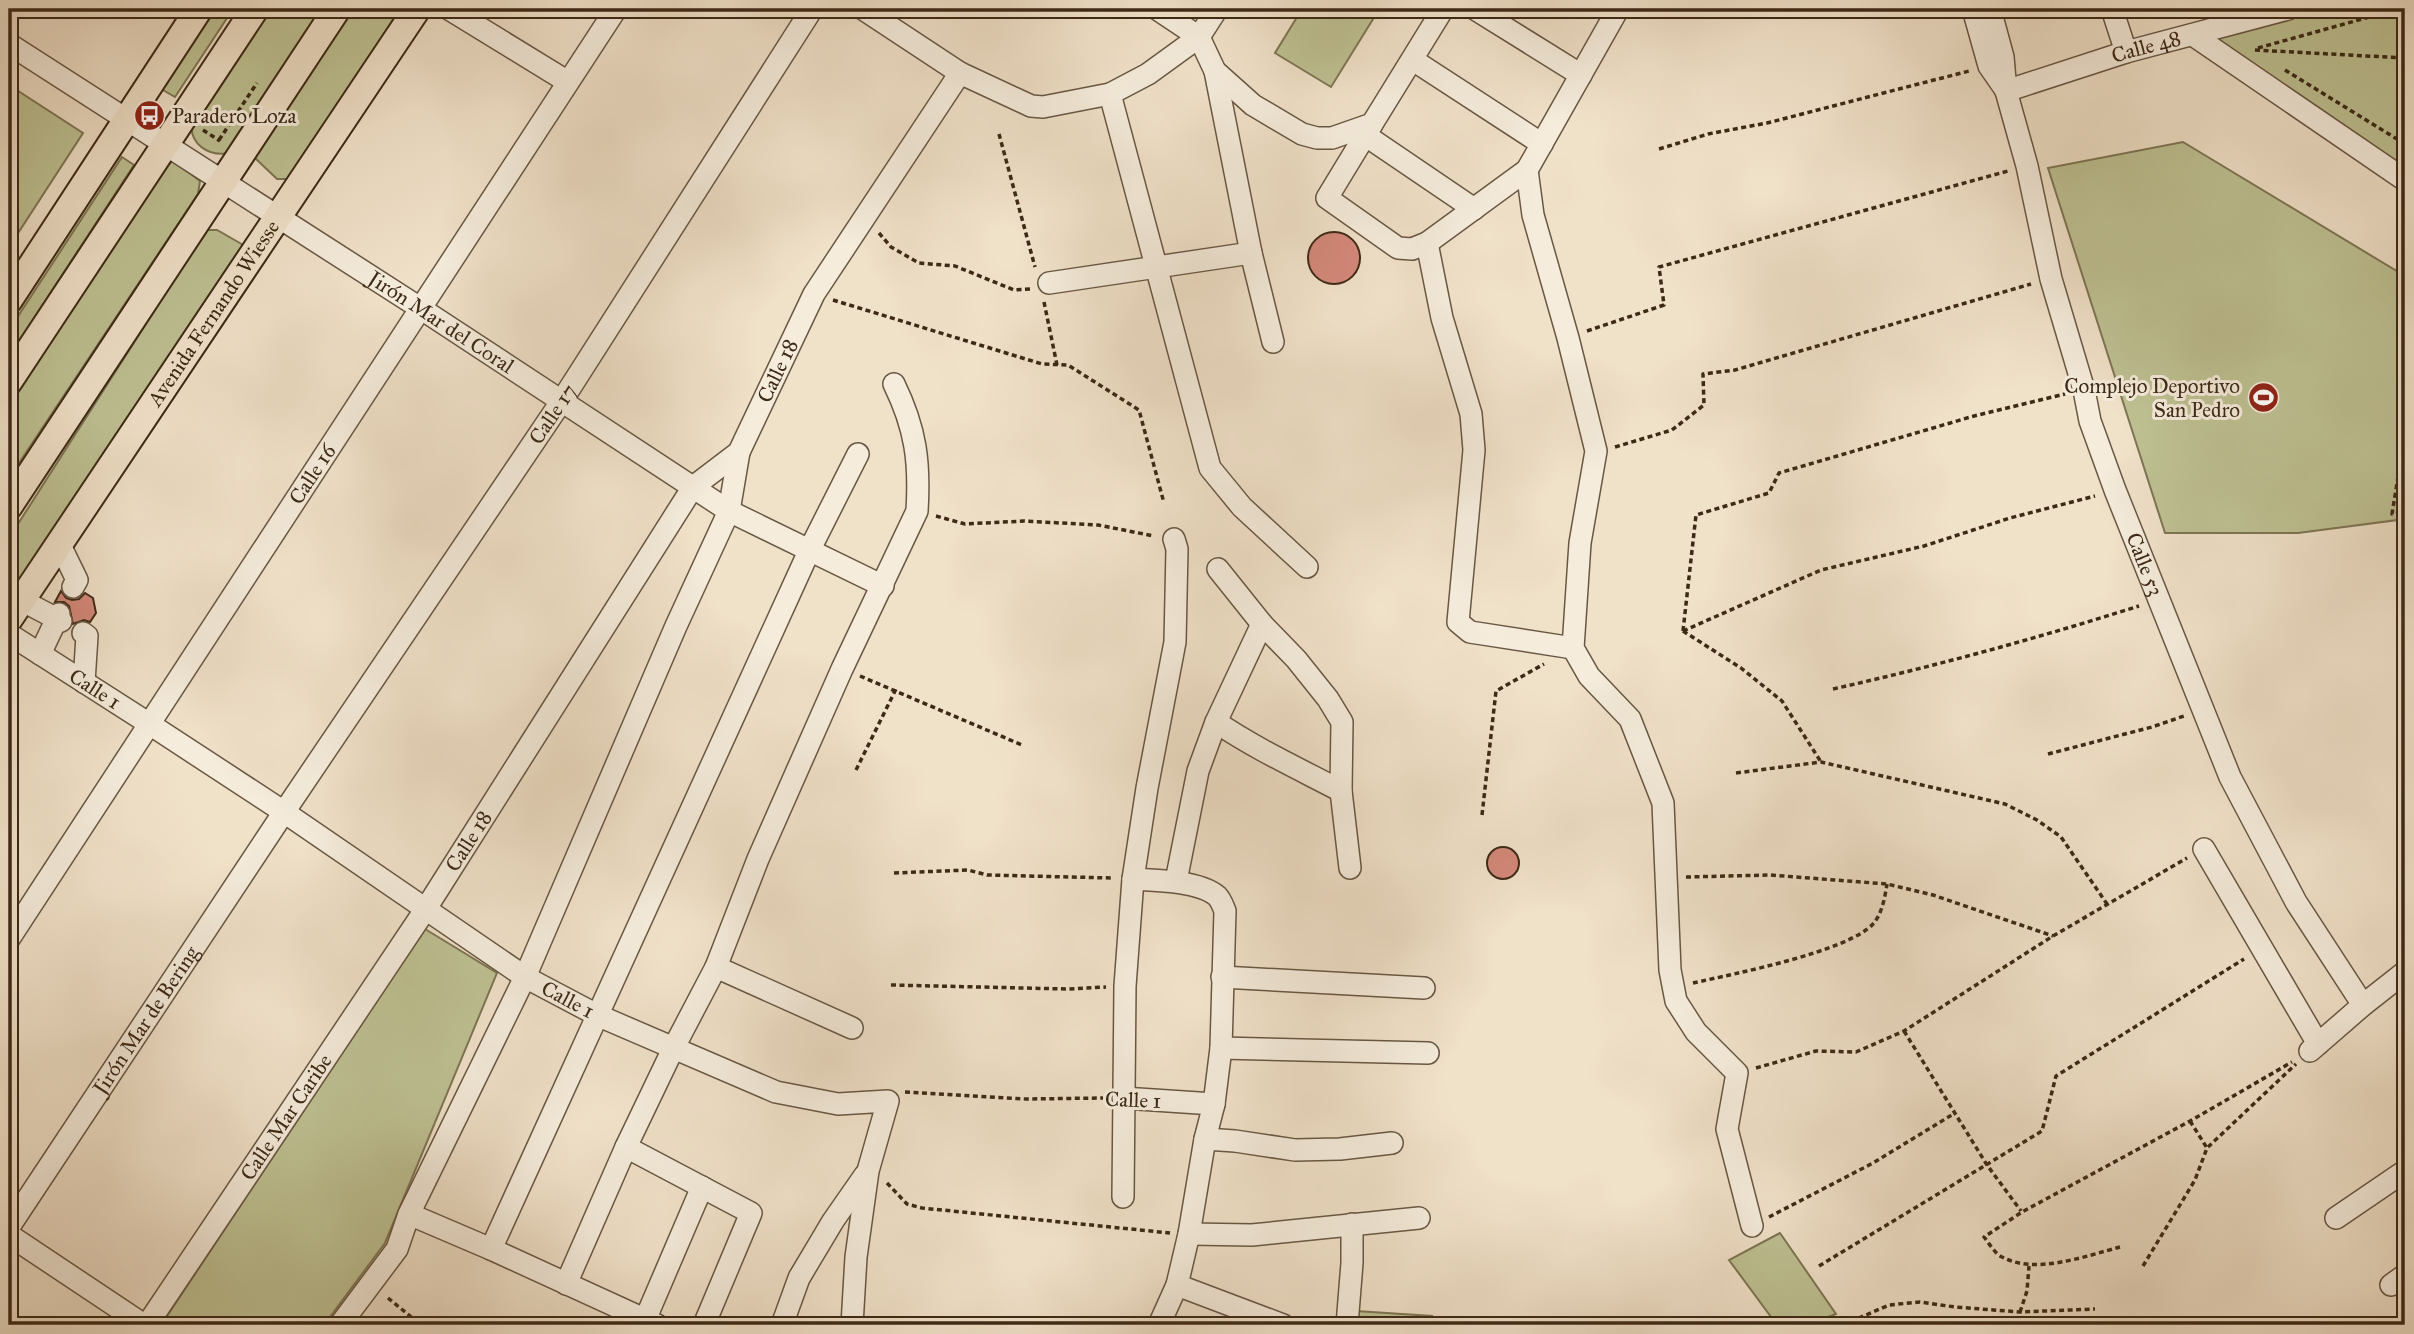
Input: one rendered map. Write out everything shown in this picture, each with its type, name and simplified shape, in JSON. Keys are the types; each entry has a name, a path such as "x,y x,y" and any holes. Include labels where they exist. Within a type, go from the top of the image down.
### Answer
{"main road":[{"path":"9,300 199,9"},
{"path":"9,382 255,9"},
{"path":"9,506 337,9"},
{"name":"Avenida Fernando Wiesse","path":"15,609 417,9"}],"street":[{"path":"449,9 568,82"},
{"name":"Calle 16","path":"9,939 615,9"},
{"name":"Calle 17","path":"284,812 561,402 812,9"},
{"path":"863,9 960,73 1031,106 1043,107 1110,94 1148,74 1199,37 1217,9"},
{"path":"1157,9 1199,37 1215,71 1251,253 1273,342"},
{"path":"1443,9 1327,198 1398,248 1412,250 1427,243 1527,170 1618,9"},
{"path":"1475,9 1581,75"},
{"name":"Calle 53","path":"1973,9 1989,66 2007,91"},
{"name":"Calle 53","path":"1990,9 2003,57 2007,91 2027,166 2051,279 2091,421 2115,490 2230,777 2296,902 2363,1004"},
{"path":"2112,9 2126,52"},
{"name":"Calle 48","path":"2007,91 2126,52 2193,35 2242,15 2288,9"},
{"path":"2193,35 2405,180"},
{"name":"Jirón Mar del Coral","path":"9,44 730,511 883,586"},
{"path":"1413,60 1542,144"},
{"path":"1215,71 1253,105 1302,134 1332,138 1369,129"},
{"name":"Calle 18","path":"425,910 693,487 739,452 814,294 960,73"},
{"path":"1110,94 1210,468 1242,507 1307,567"},
{"path":"1369,129 1474,209"},
{"path":"1527,170 1533,215 1596,451 1580,543 1573,648 1590,676 1630,719 1663,803 1670,970 1676,1001 1696,1032 1737,1073 1727,1129 1752,1226"},
{"path":"1427,243 1442,318 1471,414 1474,450 1458,622 1470,632 1573,648"},
{"path":"1043,287 1251,253"},
{"path":"566,1284 626,1147 716,967 758,859 842,669 918,511 919,483 914,435 894,384"},
{"path":"340,1325 397,1250 409,1214 525,977 676,626 730,511 739,452"},
{"path":"491,1248 810,549 858,454"},
{"path":"1123,1197 1125,986 1133,879 1175,642 1177,549 1174,539"},
{"path":"60,543 77,580 74,587"},
{"path":"1218,569 1262,624 1296,659 1328,699 1342,722 1340,791 1350,867"},
{"path":"15,609 59,618 40,654"},
{"path":"1176,881 1198,771 1216,722 1262,624"},
{"path":"83,633 87,636 84,682"},
{"name":"Calle 1","path":"9,634 284,812 525,977 597,1015 776,1092 838,1104 888,1101"},
{"path":"1216,722 1246,743 1273,754 1340,791"},
{"name":"Jirón Mar de Bering","path":"9,1227 284,812"},
{"path":"2204,849 2314,1048 2363,1004 2405,972"},
{"path":"1133,879 1176,881 1219,897 1225,911 1221,1048 1214,1104 1177,1285 1159,1325"},
{"name":"Calle Mar Caribe","path":"145,1325 425,910"},
{"path":"716,967 852,1028"},
{"path":"1222,977 1424,988"},
{"path":"1221,1048 1428,1053"},
{"name":"Calle 1","path":"1123,1098 1214,1104"},
{"path":"852,1325 856,1257 868,1171 888,1101"},
{"path":"1205,1139 1295,1150 1340,1149 1392,1143"},
{"path":"626,1147 751,1213 705,1325"},
{"path":"782,1325 799,1278 833,1221 868,1171"},
{"path":"2336,1218 2405,1171"},
{"path":"409,1214 491,1248 651,1323 702,1187"},
{"path":"1189,1234 1252,1234 1419,1217"},
{"path":"1347,1325 1352,1224"},
{"path":"9,1236 145,1325"},
{"path":"1177,1285 1283,1325"}],"path":[{"path":"2253,50 2398,9"},
{"path":"2253,50 2264,57"},
{"path":"2253,50 2405,58"},
{"path":"2276,64 2405,144"},
{"path":"1659,149 1709,134 1767,123 1946,77"},
{"path":"201,129 226,145"},
{"path":"999,134 1043,287 1057,365"},
{"path":"1568,338 1664,305 1659,267 2027,166"},
{"path":"864,216 891,247 919,263 955,266 1014,290 1043,287"},
{"path":"1596,451 1634,443 1672,430 1703,405 1703,374 1735,370 2051,279"},
{"path":"814,294 1042,363 1068,365 1139,410 1164,503"},
{"path":"1682,631 1696,515 1769,493 1779,473 1974,416 2084,390"},
{"path":"2405,434 2392,514 2405,512"},
{"path":"1682,631 1821,570 1924,546 2010,518 2115,490"},
{"path":"918,511 965,524 1024,521 1098,525 1174,539"},
{"path":"1833,689 2024,640 2158,599"},
{"path":"1682,631 1741,668 1782,701 1821,762"},
{"path":"1482,815 1496,691 1573,648"},
{"path":"842,669 1022,745"},
{"path":"856,770 896,690"},
{"path":"2048,754 2152,727 2203,709"},
{"path":"1736,773 1821,762 2005,804 2061,836 2107,904"},
{"path":"1737,1073 1815,1051 1856,1052 1904,1031 2053,936 2204,849"},
{"path":"894,873 968,870 987,875 1133,879"},
{"path":"1665,877 1770,875 1887,884 1933,895 2053,936"},
{"path":"1688,985 1779,963 1850,939 1873,924 1884,901 1887,884"},
{"path":"1819,1266 2042,1131 2056,1076 2165,1006 2261,949"},
{"path":"891,985 1068,989 1125,986"},
{"path":"1904,1031 1987,1165 2022,1212"},
{"path":"2120,1247 2078,1258 2029,1266 2000,1257 1984,1237 2022,1212 2190,1121 2314,1048"},
{"path":"2143,1266 2195,1180 2207,1148 2314,1048"},
{"name":"Calle 1","path":"888,1101 906,1091 1026,1099 1123,1098"},
{"path":"1752,1226 1873,1163 1955,1113"},
{"path":"2190,1121 2207,1148"},
{"path":"868,1171 888,1184 907,1204 922,1208 1189,1234"},
{"path":"2020,1312 2027,1291 2029,1266"},
{"path":"372,1285 421,1325"},
{"path":"1843,1325 1888,1305 1920,1302 2020,1312 2095,1309"}],"green space":[{"path":"207,9 233,9 175,97 156,86"},
{"path":"268,9 329,9 229,153 208,151 197,143 192,123"},
{"path":"354,9 400,9 289,179 277,179 254,157"},
{"path":"1302,9 1378,11 1331,87 1275,53"},
{"path":"2323,9 2405,9 2405,167 2214,39"},
{"path":"9,85 83,133 9,247"},
{"name":"Complejo Deportivo San Pedro","path":"2183,142 2405,276 2405,519 2298,533 2165,533 2048,168"},
{"path":"122,157 134,165 9,356 9,330"},
{"path":"173,161 200,181 198,194 9,478 9,407 164,167"},
{"path":"206,230 217,230 245,246 22,588 9,589 9,538"},
{"path":"425,929 497,973 385,1243 324,1325 174,1325 165,1319"},
{"path":"1780,1233 1836,1314 1807,1325 1777,1325 1729,1260"},
{"path":"1356,1311 1432,1316 1431,1325 1356,1325"}],"building":[{"path":"1334,232 1344,234 1352,240 1358,248 1358,268 1352,276 1344,282 1334,284 1324,282 1316,276 1310,268 1308,258 1310,248 1316,240 1324,234"},
{"path":"61,591 66,598 72,600 79,599 85,593 93,598 96,613 90,622 84,620 73,624 69,606 64,602 55,602"},
{"path":"1503,847 1515,851 1519,863 1515,875 1503,879 1491,875 1487,863 1491,851"}],"place":[{"name":"Paradero Loza","path":"149,116"},
{"name":"Complejo Deportivo San Pedro","path":"2263,398"}]}
